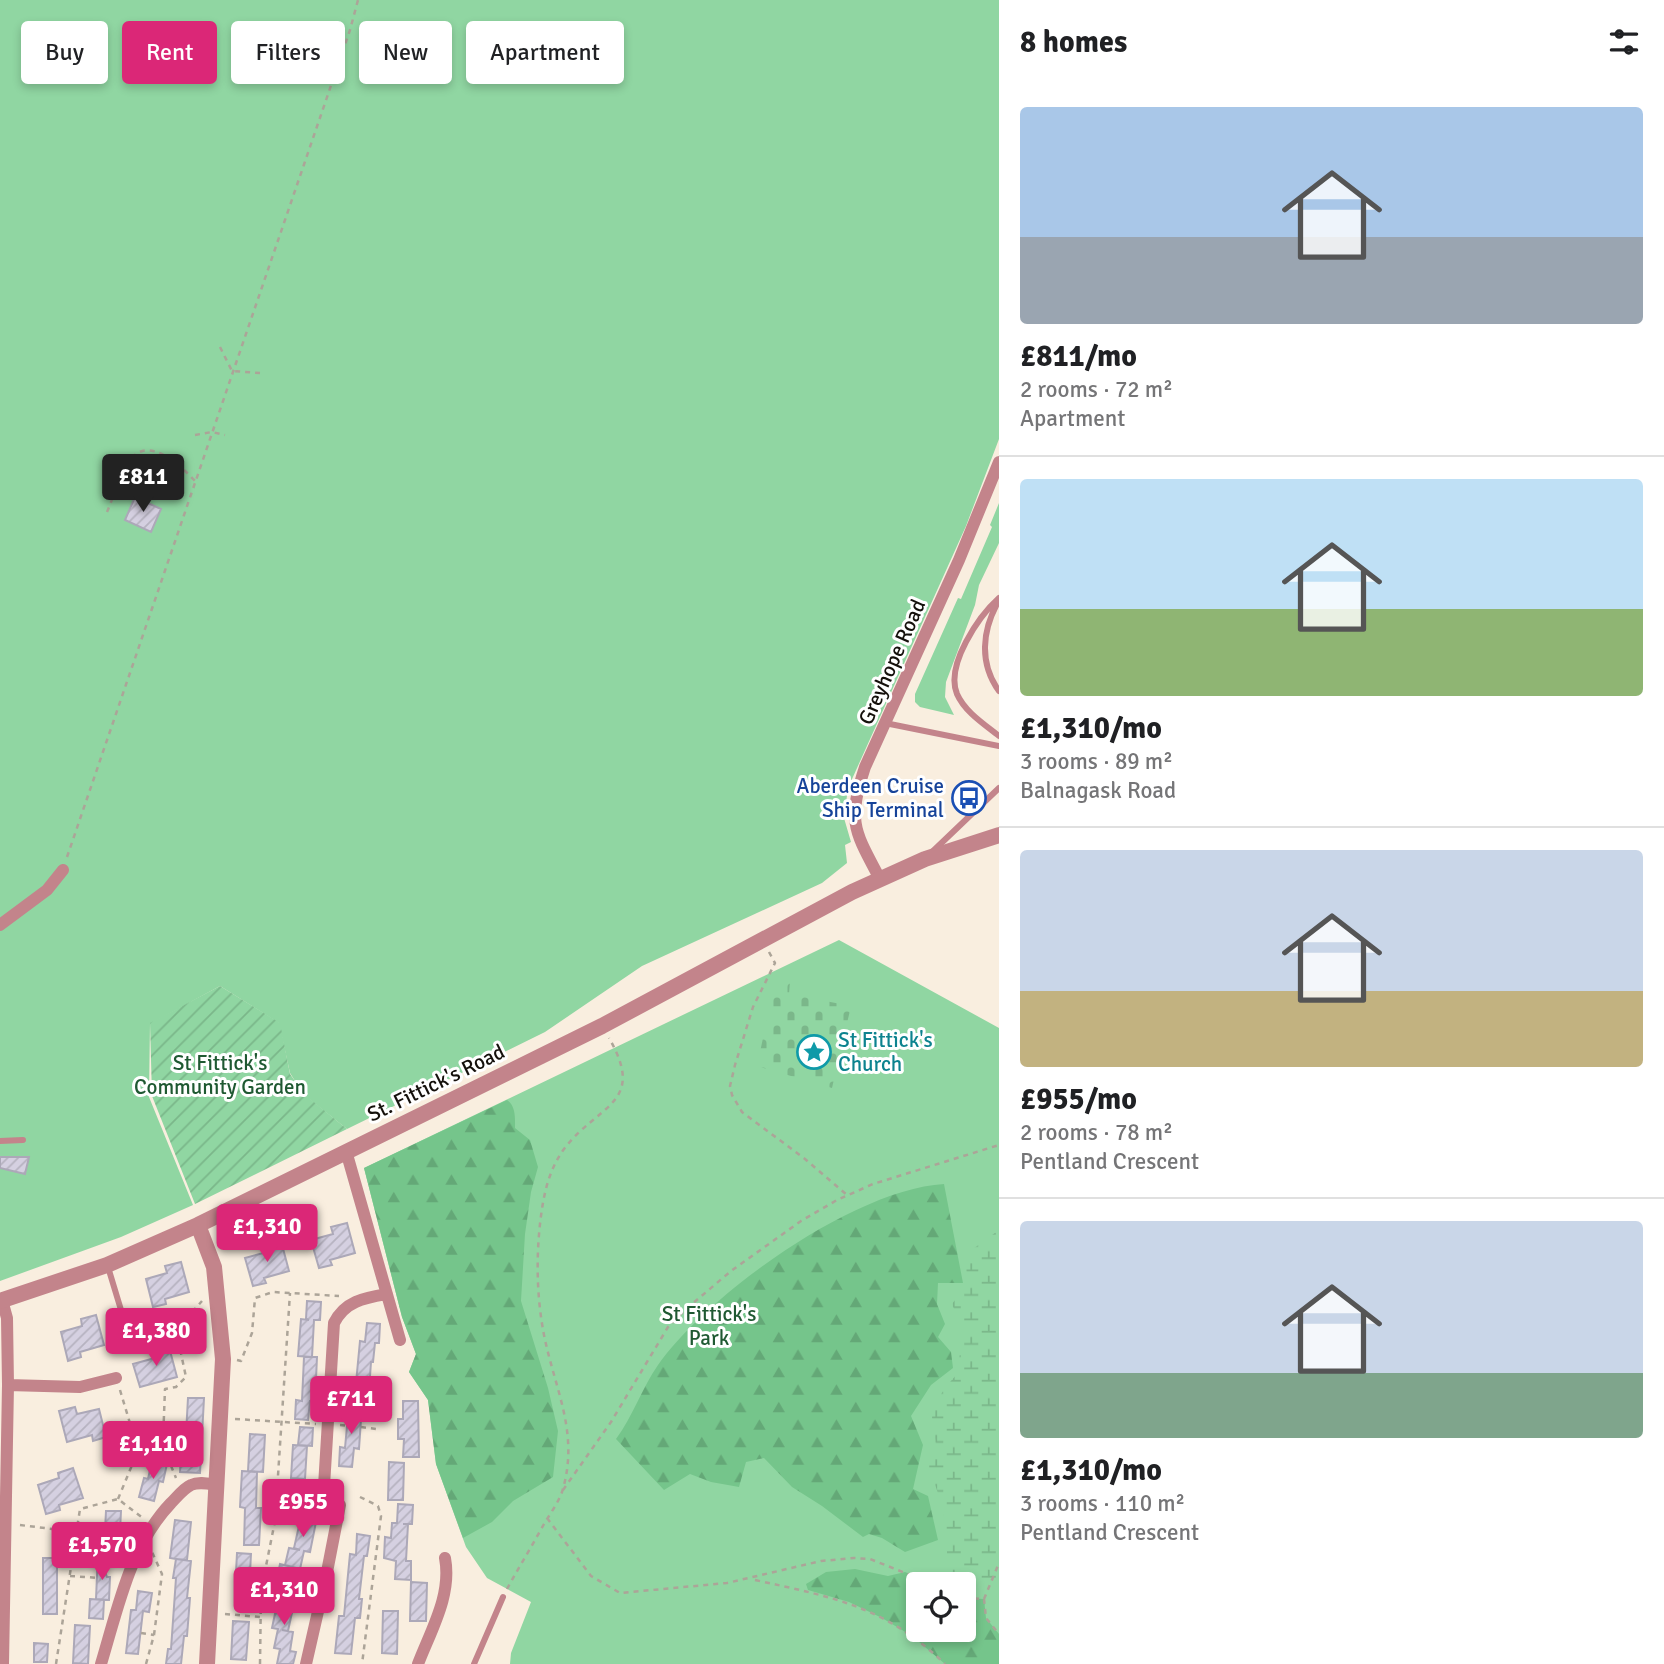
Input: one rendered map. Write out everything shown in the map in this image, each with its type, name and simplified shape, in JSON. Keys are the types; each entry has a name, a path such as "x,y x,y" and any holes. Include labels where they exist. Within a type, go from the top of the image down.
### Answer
{"street":[{"name":"Greyhope Road","path":"880,879 856,833 854,803 885,723 964,550 999,462"},
{"name":"St. Fittick's Road","path":"1,1301 107,1265 198,1225 602,1026 880,879 925,859 998,835"},
{"path":"0,925 47,890 63,870"},
{"path":"346,1151 400,1340"},
{"path":"198,1225 214,1266 219,1295 223,1359 207,1664"},
{"path":"306,1664 340,1505 324,1486 334,1323 338,1314 349,1304 387,1294"},
{"path":"1,1301 7,1318 8,1385 2,1656"},
{"path":"8,1385 80,1387 116,1378"},
{"path":"101,1664 136,1553 149,1530 191,1485 218,1485"},
{"path":"418,1664 445,1594 445,1558"}],"lane":[{"path":"999,599 989,620 985,643 988,672 999,691"},
{"path":"999,599 985,613 968,639 957,666 954,685 964,705 999,736"},
{"path":"885,723 999,746"},
{"path":"925,859 999,788"},
{"path":"0,1141 23,1140"},
{"path":"107,1265 128,1333"},
{"path":"474,1664 503,1597"}],"path":[{"path":"63,870 358,0"},
{"path":"220,347 232,371"},
{"path":"232,371 260,373"},
{"path":"195,435 212,432 225,435"},
{"path":"107,512 131,458 145,451 157,452 172,459 196,482"},
{"path":"762,940 775,963 753,1007 735,1065 730,1086 732,1095 737,1108 805,1159 847,1195"},
{"path":"561,1493 568,1456 568,1429 541,1315 537,1258 539,1235 545,1190 559,1157 576,1136 617,1097 622,1088 624,1076 621,1062 602,1026"},
{"path":"503,1597 561,1493 611,1422 661,1337 674,1321 752,1256 801,1221 847,1195 873,1184 999,1145"},
{"path":"223,1359 241,1361 252,1333 255,1298 273,1292 341,1296 349,1304"},
{"path":"260,1664 261,1591 275,1521 290,1293"},
{"path":"182,1492 164,1451 163,1441 165,1389 176,1387 186,1377 176,1329 206,1297 219,1295"},
{"path":"116,1378 135,1440 140,1446"},
{"path":"221,1418 351,1426"},
{"path":"361,1427 376,1429"},
{"path":"118,1499 142,1441 163,1441"},
{"path":"360,1497 378,1506 381,1516 362,1664"},
{"path":"118,1499 149,1530 162,1574 154,1635 146,1664"},
{"path":"56,1664 80,1508 118,1499"},
{"path":"547,1518 591,1576 620,1593 693,1588 752,1579 821,1561 863,1558 906,1574"},
{"path":"6,1524 77,1532"},
{"path":"999,1563 984,1599 986,1618 999,1634"},
{"path":"71,1576 100,1578"},
{"path":"752,1579 826,1594 849,1602 899,1628 945,1664"},
{"path":"976,1599 984,1599"},
{"path":"210,1613 260,1617"},
{"path":"141,1633 154,1635"}],"green space":[{"path":"0,0 999,0 999,439 966,526 848,788 844,818 851,842 845,845 847,863 822,883 642,966 545,1032 347,1129 303,1094 290,1073 279,1023 220,986 150,1024 149,1097 193,1205 121,1237 0,1281"},
{"path":"999,503 999,543 979,585 975,605 946,682 945,697 954,715 920,707 915,702 915,694 958,598 961,599 992,527 990,525"},
{"name":"St Fittick's Park","path":"839,940 999,1028 999,1664 510,1664 511,1653 531,1602 487,1578 466,1547 436,1464 428,1400 409,1372 416,1354 402,1317 364,1168"},
{"path":"772,979 790,981 789,994 851,1006 832,1088 757,1066 768,1015"},
{"name":"St Fittick's Community Garden","path":"220,986 280,1023 290,1074 304,1094 347,1129 195,1204 152,1096 150,1023"},
{"path":"507,1100 515,1116 515,1128 530,1140 538,1167 531,1192 525,1234 521,1301 548,1388 558,1431 553,1477 513,1501 492,1522 463,1538 436,1464 428,1400 409,1372 416,1354 402,1317 364,1168"},
{"path":"944,1184 963,1283 938,1283 937,1304 945,1324 938,1337 951,1352 953,1368 931,1385 911,1416 923,1445 913,1489 928,1496 938,1540 905,1552 882,1538 869,1534 863,1537 792,1487 764,1458 746,1462 739,1487 711,1482 690,1474 664,1490 616,1439 658,1365 681,1337 747,1277 828,1224 869,1204 908,1190"},
{"path":"999,1230 999,1595 986,1582 976,1583 976,1572 949,1572 946,1569 944,1516 927,1465 936,1445 932,1417 943,1390 958,1373 962,1329 952,1304 967,1284 966,1254"},
{"path":"855,1569 888,1576 906,1572 906,1632 849,1602 808,1590 806,1584 826,1572"},
{"path":"976,1599 984,1599 986,1618 999,1634 999,1664 945,1664 919,1642 976,1642"}],"building":[{"path":"135,497 161,509 151,532 125,520"},
{"path":"0,1157 29,1157 25,1174 0,1168"},
{"path":"347,1223 355,1253 330,1260 332,1265 319,1268 311,1240 333,1234 331,1227"},
{"path":"281,1241 289,1271 264,1278 266,1283 253,1286 245,1258 267,1252 265,1245"},
{"path":"181,1262 189,1292 165,1299 166,1304 153,1307 146,1279 167,1273 165,1266"},
{"path":"307,1301 321,1302 320,1320 314,1320 312,1357 298,1356 301,1319 309,1320 306,1319"},
{"path":"96,1315 104,1345 80,1352 81,1357 68,1361 61,1332 82,1326 81,1319"},
{"path":"367,1323 380,1324 379,1343 375,1343 371,1362 368,1405 354,1404 360,1341 365,1342"},
{"path":"169,1347 177,1377 140,1387 133,1364 155,1358 153,1351"},
{"path":"304,1357 317,1357 315,1401 310,1401 308,1420 295,1419 296,1400 302,1401"},
{"path":"188,1398 204,1398 200,1473 180,1472"},
{"path":"403,1401 418,1401 419,1457 403,1457 404,1439 398,1439 398,1419 403,1419"},
{"path":"349,1404 362,1405 359,1449 354,1448 352,1467 339,1466 340,1447 345,1448"},
{"path":"75,1407 77,1414 99,1409 106,1437 93,1441 92,1435 67,1442 59,1411"},
{"path":"300,1427 313,1428 312,1446 298,1445"},
{"path":"250,1434 265,1435 263,1472 248,1471"},
{"path":"293,1445 307,1446 305,1479 291,1478"},
{"path":"152,1461 167,1464 163,1482 159,1481 154,1501 139,1497 144,1478 148,1479"},
{"path":"389,1462 404,1463 403,1500 388,1500"},
{"path":"73,1468 83,1498 59,1505 60,1510 46,1514 38,1485 59,1478 58,1473"},
{"path":"242,1471 257,1472 256,1508 261,1508 259,1545 244,1545 245,1508 240,1507"},
{"path":"398,1504 413,1505 412,1524 408,1524 406,1561 411,1561 411,1580 395,1579 396,1561 384,1558 385,1537 391,1538 392,1523 397,1523"},
{"path":"303,1508 318,1512 310,1552 304,1551 300,1569 285,1565 289,1548 300,1550 294,1548"},
{"path":"106,1511 121,1511 119,1551 104,1550"},
{"path":"175,1520 191,1522 187,1560 170,1558"},
{"path":"357,1534 370,1536 367,1556 364,1556 359,1599 362,1599 360,1618 355,1618 351,1654 335,1653 339,1616 344,1616 350,1554 356,1555"},
{"path":"98,1552 107,1577 110,1577 109,1600 96,1599"},
{"path":"237,1553 251,1554 249,1592 254,1592 253,1611 239,1610 240,1592 246,1592 235,1591"},
{"path":"43,1558 57,1558 57,1614 43,1614"},
{"path":"176,1559 191,1561 187,1636 184,1636 181,1664 166,1664 168,1649 171,1649"},
{"path":"280,1564 296,1568 292,1586 276,1583"},
{"path":"411,1582 427,1583 426,1621 410,1621"},
{"path":"280,1590 296,1594 288,1631 282,1630 293,1632 290,1651 296,1652 293,1664 277,1664 280,1649 274,1648 278,1629 272,1628"},
{"path":"138,1591 152,1593 149,1612 143,1611 138,1654 126,1653 131,1610 136,1610"},
{"path":"90,1599 104,1600 103,1619 89,1618"},
{"path":"383,1611 398,1611 397,1654 382,1653"},
{"path":"233,1621 249,1622 246,1660 231,1659"},
{"path":"75,1625 90,1626 88,1664 73,1663"},
{"path":"34,1643 48,1644 47,1662 34,1662"}],"place":[{"name":"Aberdeen Cruise Ship Terminal","path":"969,798"},
{"name":"St Fittick's Church","path":"814,1052"}]}
